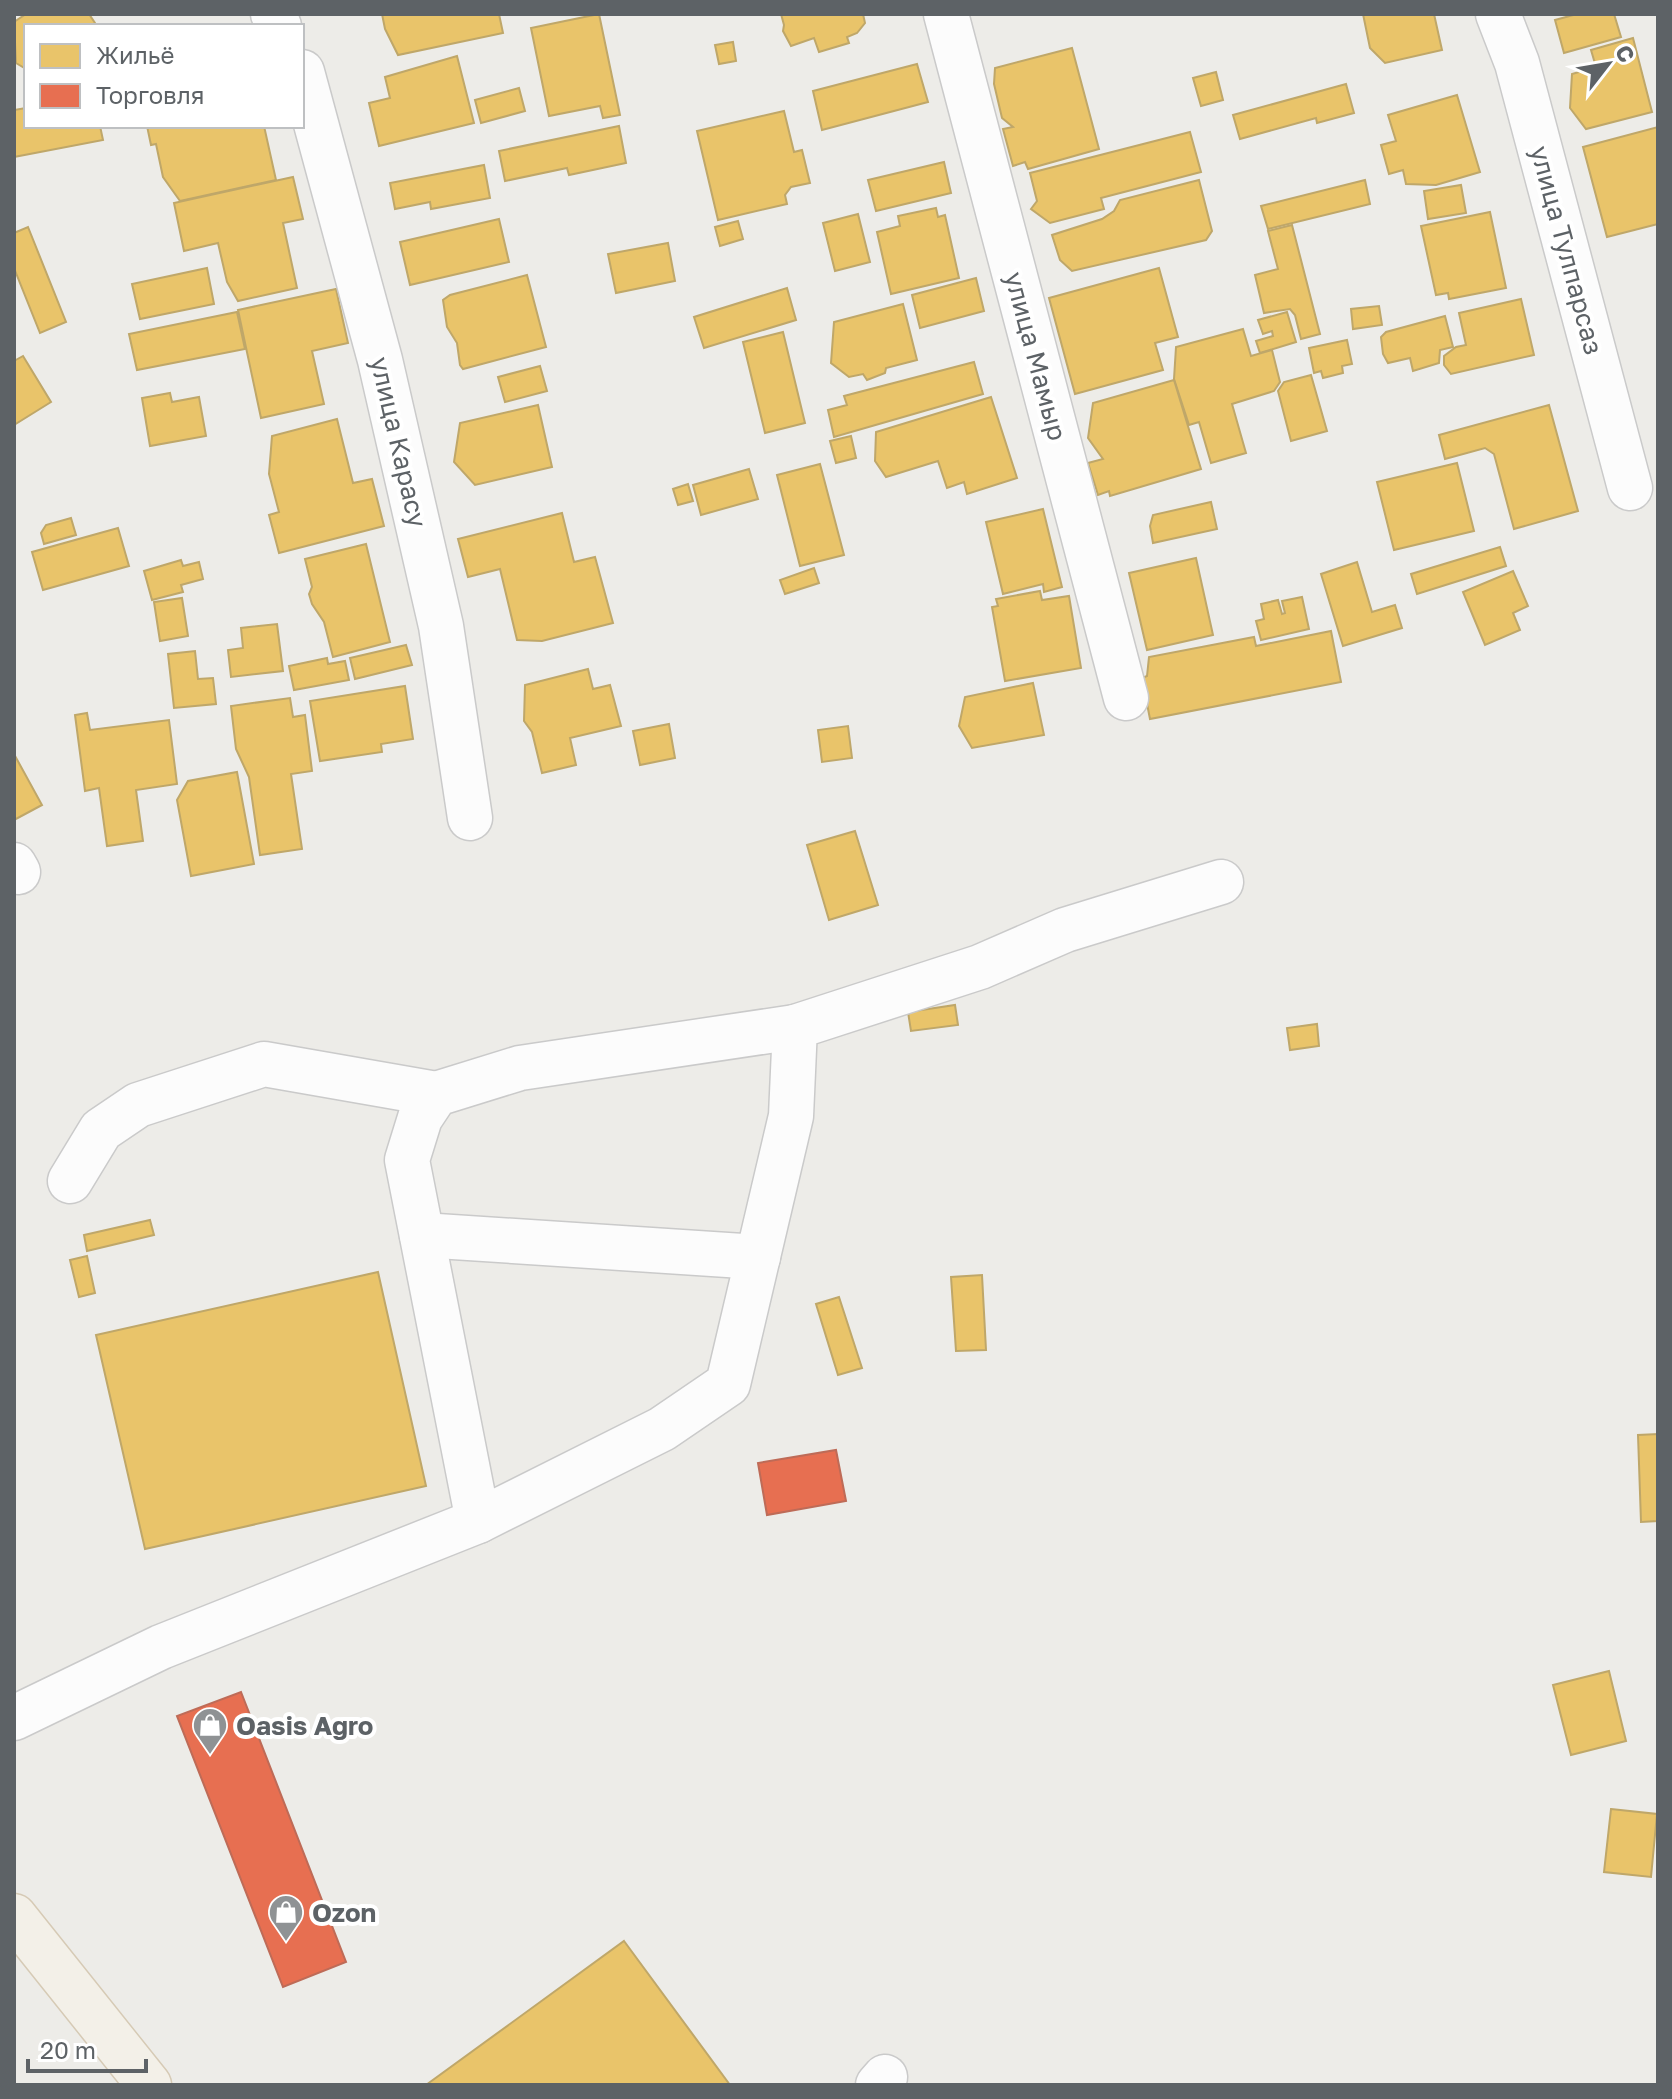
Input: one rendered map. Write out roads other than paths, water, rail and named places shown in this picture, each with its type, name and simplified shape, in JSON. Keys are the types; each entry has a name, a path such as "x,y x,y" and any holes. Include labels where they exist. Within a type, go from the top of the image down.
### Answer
{"main road":[{"path":"14,1916 137,2081"}],"street":[{"name":"улица Мамыр","path":"946,14 1126,698"},
{"name":"улица Тулпарсаз","path":"1498,14 1517,63 1630,488"},
{"name":"улица Карасу","path":"304,79 380,360 441,626 470,818"},
{"path":"70,1181 101,1130 138,1105 264,1064 436,1094 520,1068 795,1027 980,967 1065,930 1221,882"},
{"path":"14,1718 161,1647 478,1521 662,1429 728,1384 791,1116 795,1027"},
{"path":"436,1094 420,1118 407,1160 478,1521"},
{"path":"422,1235 758,1257"}],"place":[{"name":"Oasis Agro","path":"210,1756"},
{"name":"Ozon","path":"286,1943"}]}
